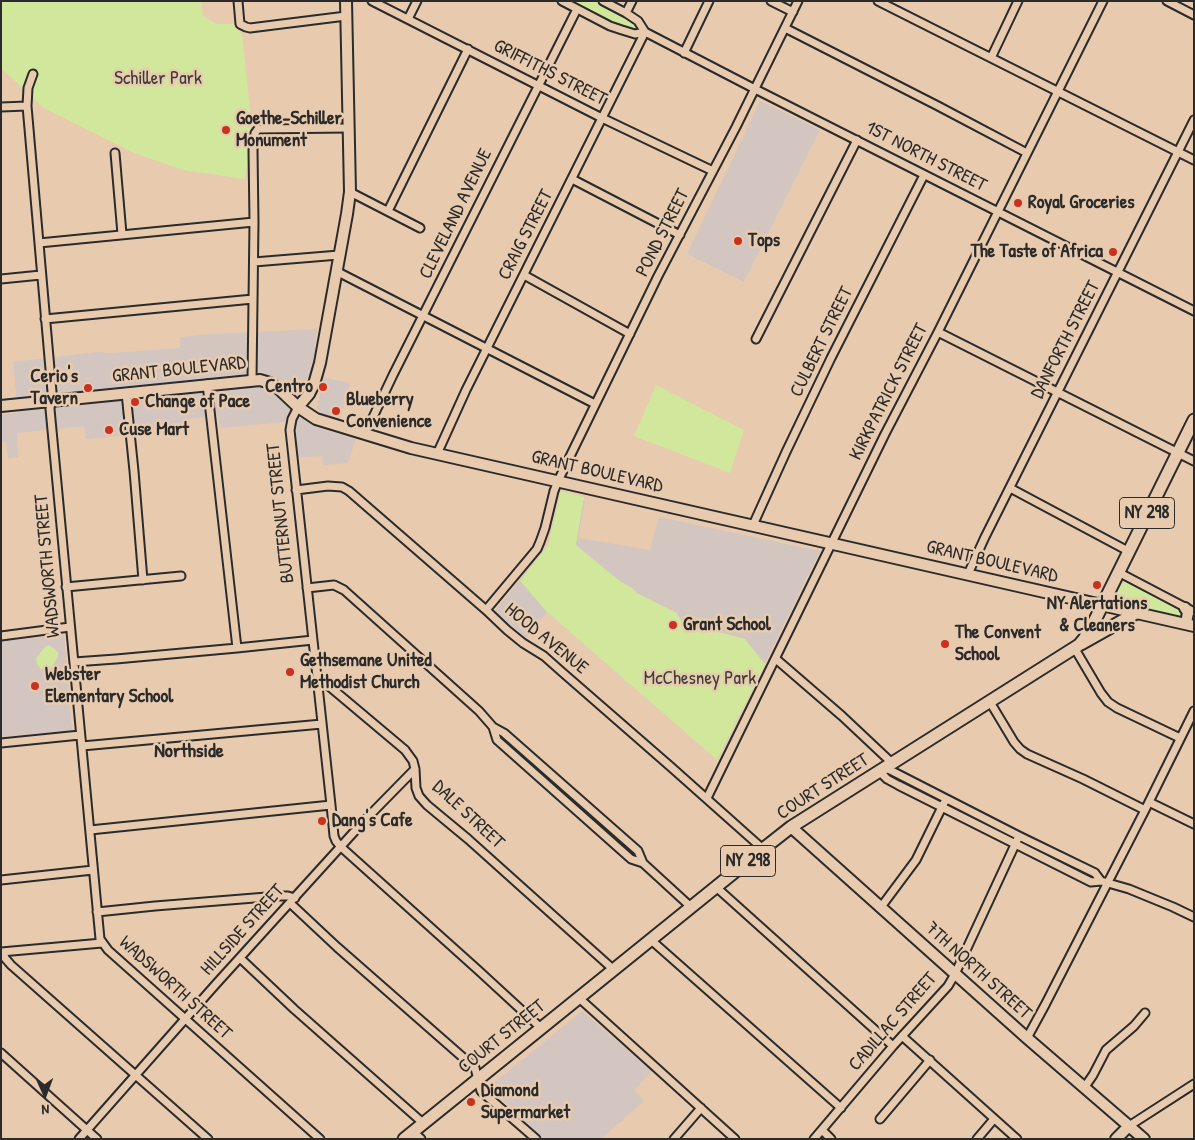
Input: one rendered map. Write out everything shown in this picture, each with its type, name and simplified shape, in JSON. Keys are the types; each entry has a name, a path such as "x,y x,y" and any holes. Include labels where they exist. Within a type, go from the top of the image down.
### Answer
{"main road":[{"name":"COURT STREET","path":"413,1136 423,1123 791,827 1077,647 1093,624 1194,420"},
{"path":"1077,647 1136,613"}],"street":[{"path":"238,1 240,24 246,28 346,16"},
{"name":"BUTTERNUT STREET","path":"341,847 334,836 290,430 292,419 298,407 309,394 317,374 350,192 346,1"},
{"name":"GRIFFITHS STREET","path":"372,1 602,118 713,171"},
{"path":"408,19 417,1"},
{"name":"1ST NORTH STREET","path":"562,1 610,26 635,34 645,32"},
{"name":"1ST NORTH STREET","path":"603,1 638,21 645,32 684,53 1194,311"},
{"path":"626,13 632,1"},
{"path":"684,53 709,1"},
{"path":"771,1 793,12"},
{"name":"POND STREET","path":"486,610 537,549 558,481 798,1"},
{"path":"878,1 1194,160"},
{"path":"991,58 1018,1"},
{"name":"KIRKPATRICK STREET","path":"707,798 885,434 1103,1"},
{"path":"1167,1 1194,14"},
{"name":"CLEVELAND AVENUE","path":"365,434 577,9"},
{"path":"785,28 1027,153"},
{"name":"CRAIG STREET","path":"437,454 487,349 645,32"},
{"path":"388,211 468,49"},
{"name":"WADSWORTH STREET","path":"33,74 28,88 27,106 52,392 50,401 66,587 100,939 108,950 320,1139"},
{"path":"1,107 27,106"},
{"name":"DANFORTH STREET","path":"968,574 1194,120"},
{"path":"252,380 253,150 255,134 258,129 349,128"},
{"path":"756,340 857,140"},
{"path":"114,153 122,234"},
{"name":"CULBERT STREET","path":"753,525 831,358 924,175"},
{"path":"572,179 680,235"},
{"path":"350,192 420,228"},
{"path":"38,243 254,222"},
{"path":"254,262 339,255"},
{"path":"336,271 595,404"},
{"path":"1,279 41,274"},
{"path":"524,275 630,334"},
{"path":"45,319 253,298"},
{"path":"938,332 1194,461"},
{"name":"GRANT BOULEVARD","path":"1,406 260,380 270,383 279,389 298,407 316,419 411,448 1190,625"},
{"path":"207,384 237,648"},
{"path":"126,393 144,580"},
{"name":"HOOD AVENUE","path":"296,490 342,486 349,491 523,643 544,656 763,849"},
{"path":"1010,488 1128,551"},
{"path":"1118,572 1189,610 1190,625"},
{"path":"66,587 181,576"},
{"path":"307,588 334,585 344,590 479,710 492,727 497,740 631,859 643,863 691,907"},
{"path":"1,628 2,636 70,627"},
{"path":"74,662 312,640"},
{"path":"1077,647 1101,693 1108,702 1180,738"},
{"path":"776,658 837,711 886,767 1019,836 1095,872 1104,882"},
{"name":"DALE STREET","path":"316,676 405,750 412,761 419,796 428,805 614,970"},
{"path":"990,702 1014,742 1027,754 1145,810"},
{"path":"1027,1038 1045,1006 1104,882 1145,810 1194,710"},
{"path":"82,746 322,724"},
{"path":"492,727 504,733 638,851 643,863"},
{"path":"1,743 80,735"},
{"path":"886,767 887,779 1091,882 1104,882 1129,889 1194,917"},
{"name":"HILLSIDE STREET","path":"79,1139 363,822 414,769"},
{"path":"881,907 916,860 946,798"},
{"path":"1149,802 1194,824"},
{"path":"90,830 331,805"},
{"name":"7TH NORTH STREET","path":"791,827 1027,1038 1144,1139"},
{"name":"CADILLAC STREET","path":"814,1139 893,1046 948,986 1019,836"},
{"path":"341,847 541,1028"},
{"path":"1,880 93,870"},
{"path":"716,887 893,1046"},
{"path":"97,912 288,896 337,947 475,1068 481,1091 536,1139"},
{"path":"651,940 841,1108"},
{"path":"102,943 2,952 11,965 208,1139"},
{"path":"240,958 294,1009 423,1123"},
{"path":"579,998 735,1139"},
{"path":"1084,1088 1106,1050 1134,1026 1145,1013"},
{"path":"902,1036 1016,1139"},
{"path":"1,1053 97,1139"},
{"path":"880,1119 930,1060"},
{"path":"1116,1139 1130,1126 1194,1084"},
{"path":"674,1139 701,1108"},
{"path":"976,1139 994,1119"},
{"path":"822,1130 831,1139"}],"shaded area":[{"path":"760,101 820,130 744,282 687,254"},
{"path":"317,329 314,359 309,374 292,408 313,426 356,439 348,463 323,465 322,456 289,458 285,422 220,428 218,416 189,419 190,430 86,439 84,426 17,433 18,457 8,458 6,442 1,442 1,415 18,413 13,362 97,352 110,353 180,348 180,337"},
{"path":"323,377 350,383 340,420 323,416 317,408"},
{"name":"Grant School","path":"560,494 585,501 578,538 650,550 659,517 820,551 717,760 547,612 526,638 495,611 548,545"},
{"name":"Webster Elementary School","path":"64,635 72,730 1,737 1,641"},
{"path":"582,1011 652,1071 634,1090 644,1101 601,1139 543,1139 489,1087"}],"green space":[{"name":"Schiller Park","path":"1,1 201,1 203,16 216,24 234,24 235,28 242,34 252,128 245,179 182,170 132,152 44,108 1,68"},
{"path":"567,1 595,1 624,16 638,26 638,29 636,31 621,28"},
{"path":"656,385 744,430 730,473 634,436"},
{"name":"McChesney Park","path":"561,491 584,497 576,545 637,593 677,613 682,622 745,639 765,664 717,760 547,612 520,581 548,545"},
{"path":"1126,582 1185,612 1183,618 1117,604 1114,597 1119,585"},
{"path":"49,645 58,652 58,657 51,668 41,669 37,664 36,658"}],"place":[{"name":"Goethe–Schiller Monument","path":"226,130"},
{"name":"Royal Groceries","path":"1018,203"},
{"name":"Tops","path":"738,241"},
{"name":"The Taste of Africa","path":"1113,252"},
{"name":"Centro","path":"323,387"},
{"name":"Cerio's Tavern","path":"88,388"},
{"name":"Change of Pace","path":"135,402"},
{"name":"Blueberry Convenience","path":"336,411"},
{"name":"Cuse Mart","path":"109,430"},
{"name":"NY Alertations & Cleaners","path":"1097,585"},
{"name":"Grant School","path":"673,625"},
{"name":"The Convent School","path":"945,644"},
{"name":"Gethsemane United Methodist Church","path":"290,672"},
{"name":"Webster Elementary School","path":"35,686"},
{"name":"Dang's Cafe","path":"322,821"},
{"name":"Diamond Supermarket","path":"471,1102"}],"district":[{"name":"Northside","path":"189,752"}]}
